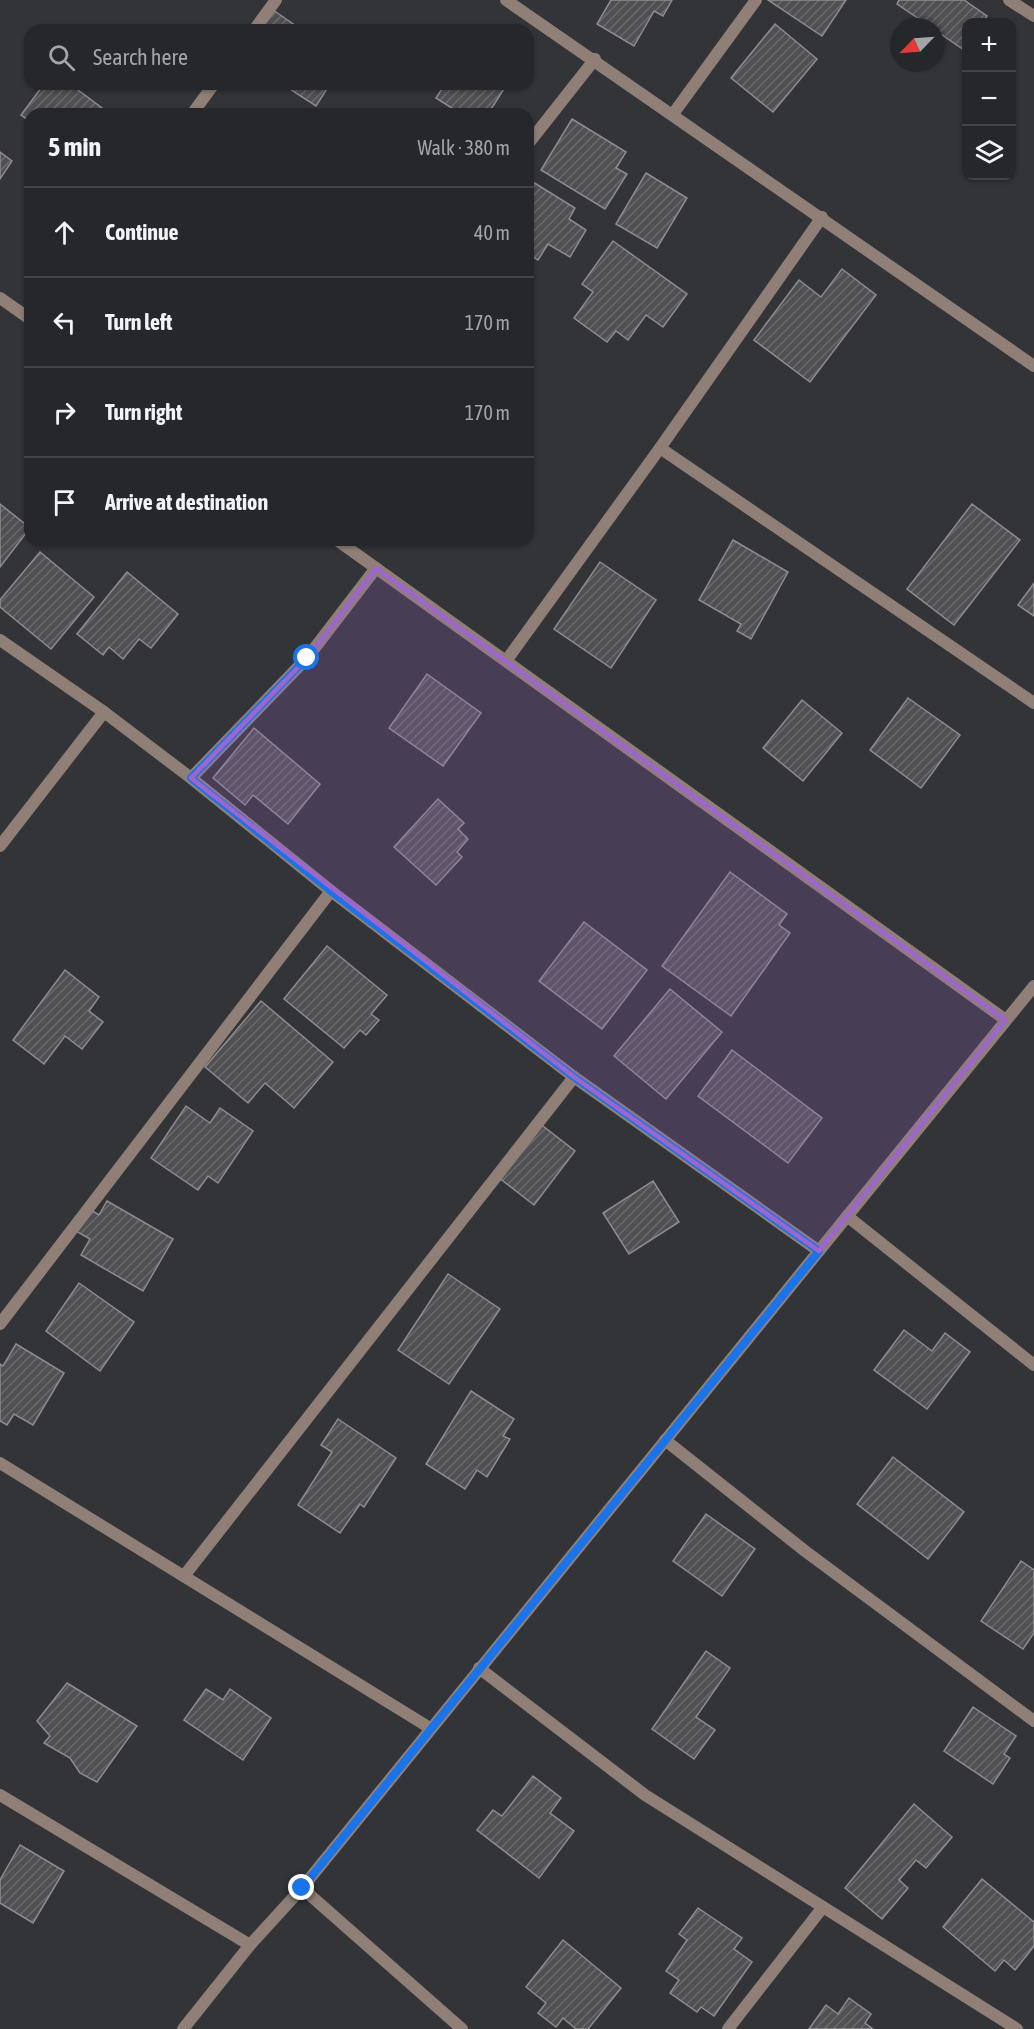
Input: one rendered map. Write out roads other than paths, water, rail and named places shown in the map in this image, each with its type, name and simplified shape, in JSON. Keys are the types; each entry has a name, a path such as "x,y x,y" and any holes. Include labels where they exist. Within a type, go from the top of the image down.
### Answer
{"street":[{"path":"258,24 276,0"},
{"path":"506,0 1034,366"},
{"path":"673,114 756,0"},
{"path":"1010,0 1034,16"},
{"path":"534,136 595,60"},
{"path":"196,108 210,90"},
{"path":"506,662 822,217"},
{"path":"0,298 24,316"},
{"path":"660,448 1034,703"},
{"path":"345,546 1006,1020"},
{"path":"191,778 307,658 376,568"},
{"path":"0,640 104,712 191,778 331,891 574,1077 819,1251"},
{"path":"0,846 104,712"},
{"path":"0,1324 331,891"},
{"path":"183,2029 250,1945 302,1888 1034,986"},
{"path":"184,1576 574,1077"},
{"path":"847,1216 1034,1365"},
{"path":"665,1440 805,1551 1034,1722"},
{"path":"0,1463 430,1728"},
{"path":"479,1668 645,1795 1017,2029"},
{"path":"2,1799 250,1945"},
{"path":"302,1888 462,2029"},
{"path":"728,2029 823,1907"}]}
